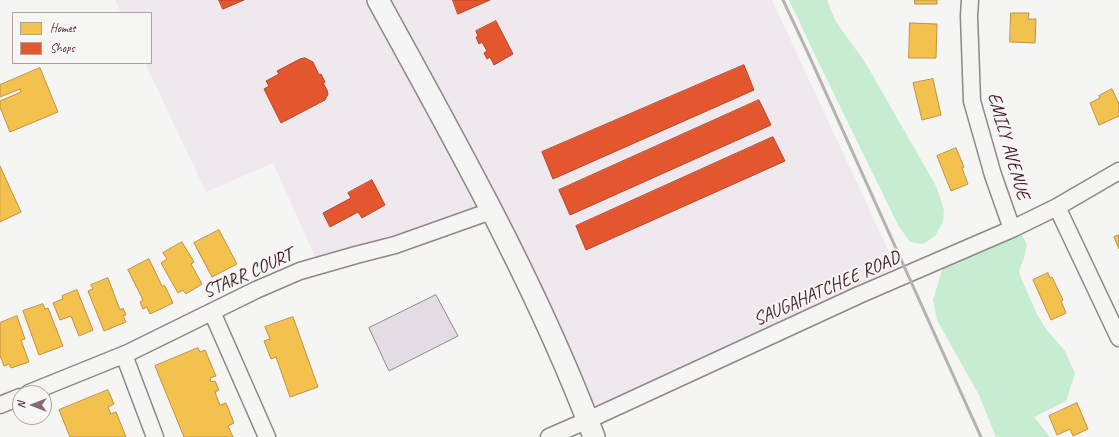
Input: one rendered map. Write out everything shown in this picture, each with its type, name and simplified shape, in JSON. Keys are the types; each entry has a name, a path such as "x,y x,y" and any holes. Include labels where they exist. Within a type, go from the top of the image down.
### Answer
{"main road":[{"path":"378,0 491,211 540,307 591,429"}],"street":[{"name":"EMILY AVENUE","path":"970,0 969,16 972,101 993,175 1012,229"},
{"name":"SAUGAHATCHEE ROAD","path":"549,437 591,429 859,295 1012,229 1057,207 1119,171"},
{"path":"1057,207 1119,338"},
{"name":"STARR COURT","path":"50,385 124,355 256,290 300,271 395,245 491,211"},
{"path":"212,312 267,437"},
{"path":"124,355 155,437"},
{"path":"0,405 12,400"}],"shaded area":[{"path":"115,0 772,0 896,267 588,420 491,211 318,266 273,163 206,192 145,64 152,64 152,12 121,12"}],"green space":[{"path":"789,0 827,0 836,22 865,62 936,186 944,209 943,222 935,236 923,244 910,242 898,225"},
{"path":"1022,235 1027,245 1019,271 1021,278 1037,314 1046,329 1065,351 1075,374 1066,401 1034,417 1050,437 996,437 979,395 937,320 933,300 942,270 955,260 1006,238"}],"building: Homes":[{"path":"915,0 937,0 937,4 915,4"},
{"path":"1011,13 1029,13 1028,19 1036,19 1035,43 1010,42"},
{"path":"910,23 937,24 936,58 909,58"},
{"path":"40,68 58,112 10,132 0,107 0,101 21,92 20,89 0,97 0,85"},
{"path":"933,79 941,115 922,120 913,83"},
{"path":"1112,89 1119,104 1119,116 1099,125 1090,103"},
{"path":"956,148 964,167 962,168 968,184 951,191 937,156"},
{"path":"0,166 21,212 0,222"},
{"path":"219,230 237,264 212,277 194,243"},
{"path":"1119,235 1119,249 1114,237"},
{"path":"182,242 194,262 191,264 202,284 186,294 183,290 178,293 161,263 167,259 163,253"},
{"path":"149,259 162,286 165,286 173,303 150,314 147,307 143,309 140,302 143,300 128,270"},
{"path":"1048,273 1050,278 1052,277 1063,300 1061,301 1066,313 1051,320 1033,280"},
{"path":"108,278 120,310 123,308 126,315 123,316 126,322 104,331 88,291 93,289 91,285"},
{"path":"77,290 93,330 79,336 71,316 60,320 53,303 63,299 62,296"},
{"path":"43,304 45,309 48,308 63,346 39,355 23,311"},
{"path":"17,316 25,339 21,340 29,362 11,368 9,364 4,366 0,355 0,323"},
{"path":"293,317 318,387 290,397 276,357 271,359 264,341 270,339 265,327"},
{"path":"198,348 200,352 205,350 216,376 210,378 211,382 215,381 219,390 215,392 220,405 226,403 234,423 228,426 233,437 184,437 155,366"},
{"path":"108,390 114,404 108,407 111,414 116,412 126,437 70,437 59,410"},
{"path":"1077,403 1088,429 1073,436 1070,429 1057,435 1049,416"}],"building: Shops":[{"path":"219,0 244,0 223,9"},
{"path":"453,0 490,0 458,14"},
{"path":"496,21 513,54 494,65 490,57 487,59 484,53 487,51 482,42 479,44 476,37 478,36 476,31"},
{"path":"305,58 313,62 319,75 321,74 328,94 325,100 281,123 264,89 269,86 266,81 279,74 277,71"},
{"path":"744,65 754,90 553,179 542,152"},
{"path":"759,100 771,125 570,215 559,190"},
{"path":"773,137 785,161 586,250 576,226"},
{"path":"372,180 385,205 362,218 358,212 330,227 323,213 351,198 348,193"}],"building: Other":[{"path":"436,295 458,336 389,371 369,328"}],"railway":[{"path":"783,0 981,437"}]}
